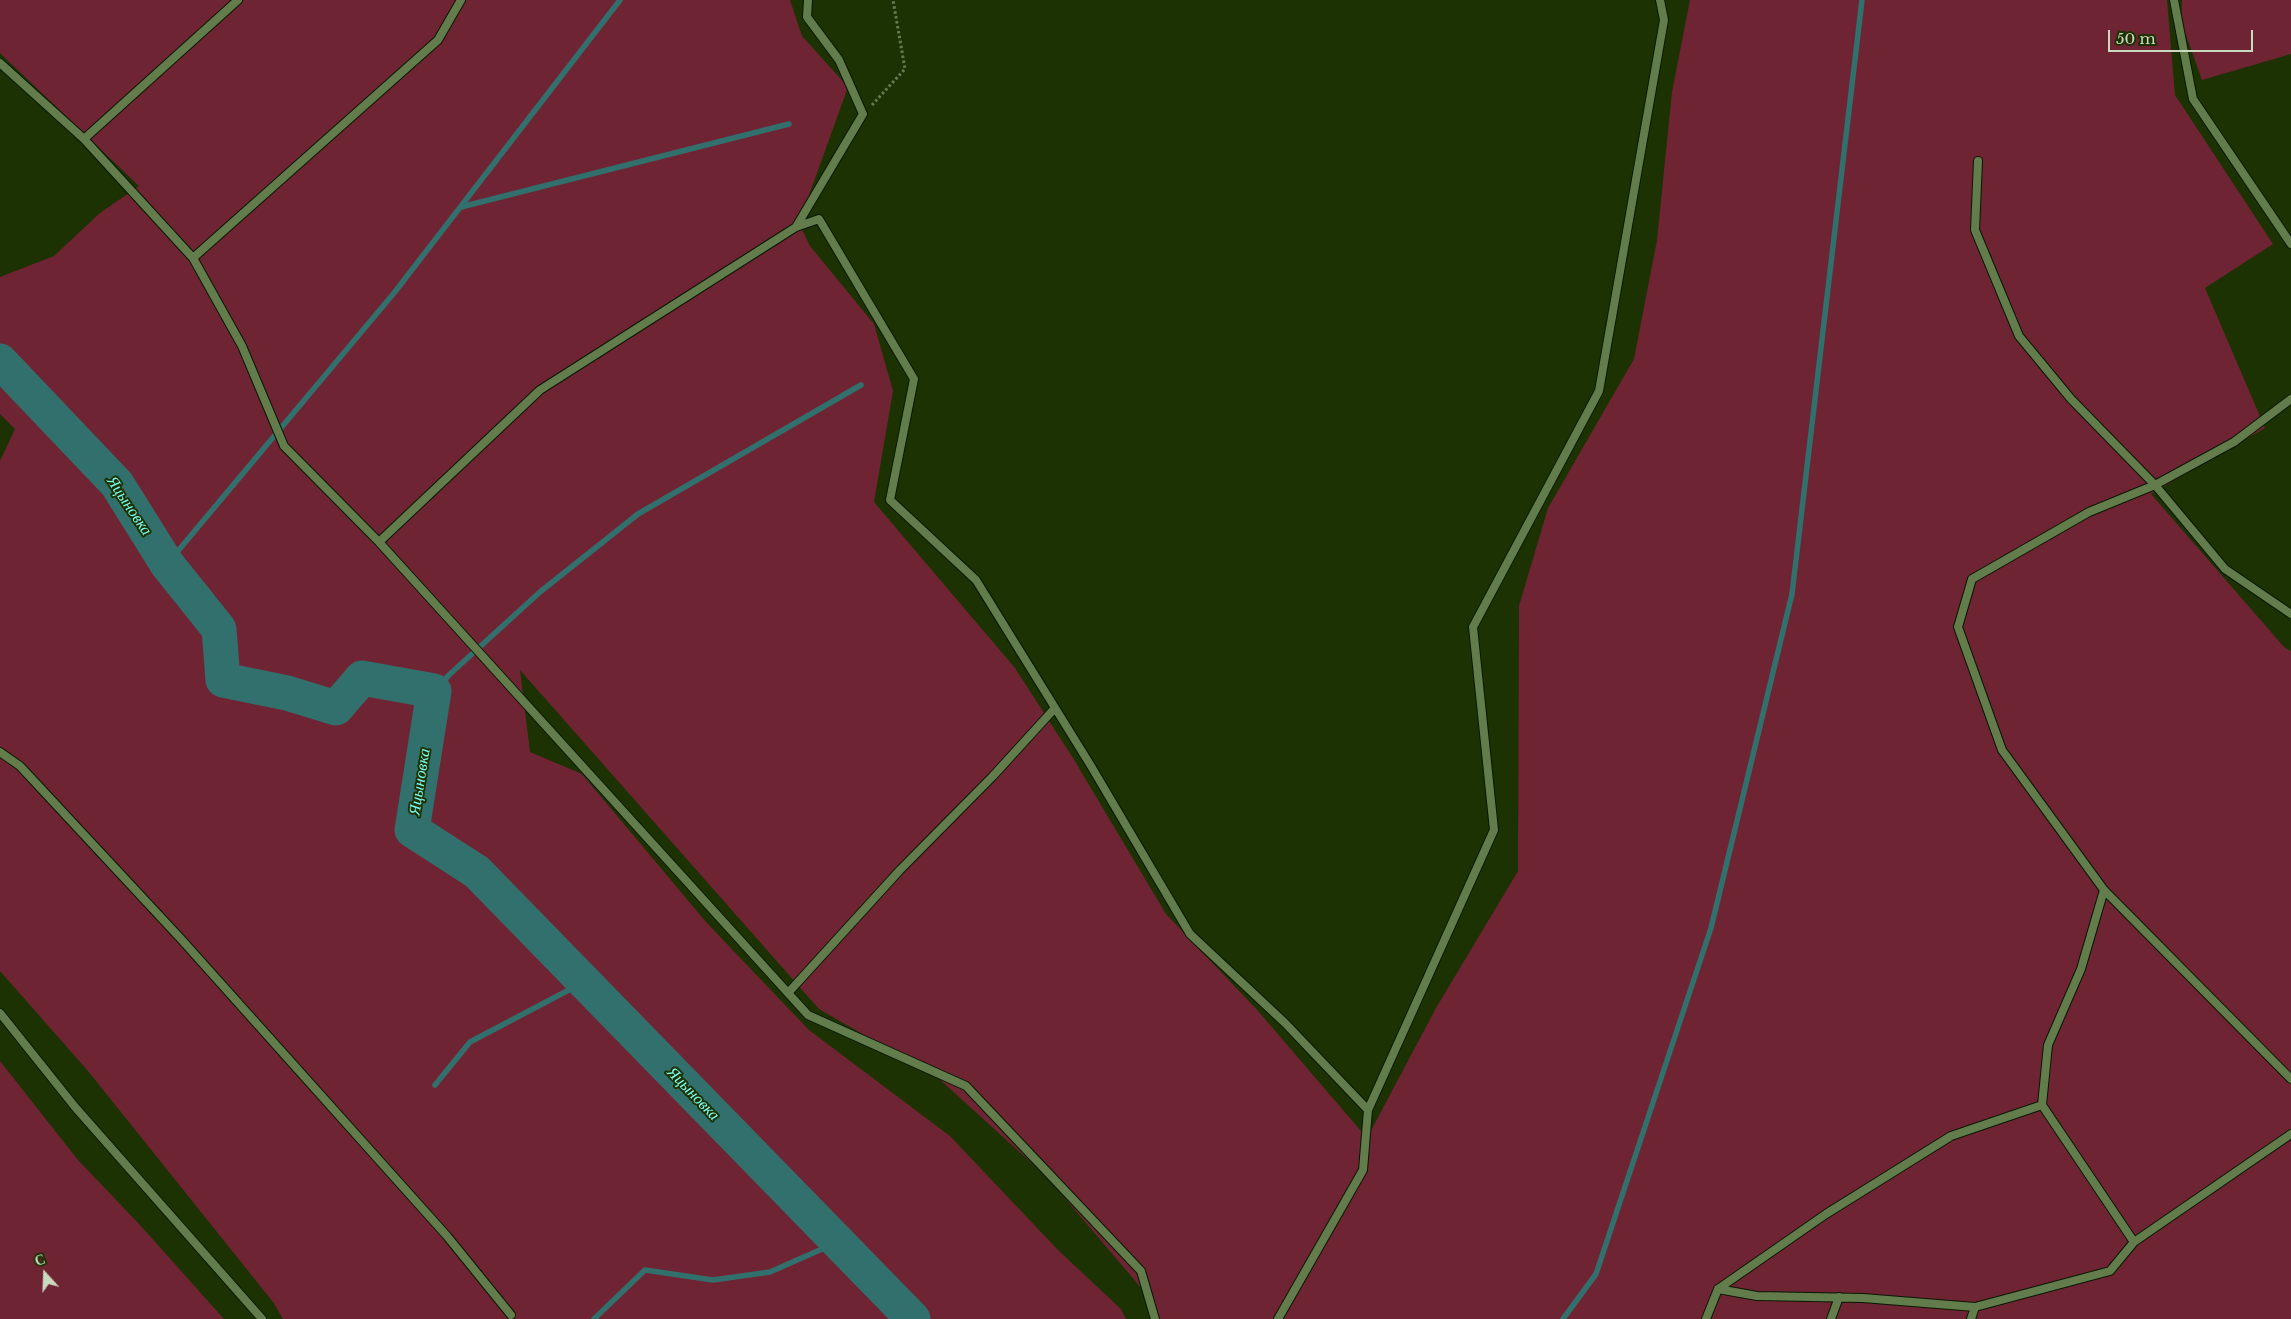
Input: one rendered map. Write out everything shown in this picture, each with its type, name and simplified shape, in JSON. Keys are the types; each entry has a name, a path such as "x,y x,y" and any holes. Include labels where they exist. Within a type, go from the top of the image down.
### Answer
{"lane":[{"path":"84,139 238,0"},
{"path":"193,258 438,40 461,0"},
{"path":"796,227 863,114 839,60 806,17 808,0"},
{"path":"1278,1319 1363,1170 1368,1110 1397,1039 1494,830 1473,627 1599,392 1664,20 1660,0"},
{"path":"2174,0 2194,99 2291,244"},
{"path":"0,63 84,139 193,258 242,346 283,444 379,542 808,1016 966,1086 1141,1271 1155,1319"},
{"path":"1978,161 1975,230 2019,336 2071,399 2154,485 2225,569 2291,614"},
{"path":"379,542 540,390 796,227 819,220 914,379 890,500 976,580 1190,934 1285,1023 1368,1110"},
{"path":"2291,399 2234,442 2154,485 2089,512 1972,579 1958,627 2002,750 2104,890 2291,1079"},
{"path":"788,993 900,870 993,776 1055,708"},
{"path":"0,752 20,766 181,939 447,1236 511,1315"},
{"path":"2104,890 2081,969 2048,1045 2042,1105 2134,1242"},
{"path":"0,1013 75,1107 262,1319"},
{"path":"1706,1319 1718,1289 1826,1214 1951,1136 2042,1105"},
{"path":"1718,1289 1757,1296 1839,1297 1975,1308 2110,1271 2134,1242 2291,1134"},
{"path":"1831,1319 1839,1297"},
{"path":"1971,1319 1975,1308"}],"path":[{"path":"863,114 906,69 893,0"}],"shaded area":[{"path":"0,0 790,0 802,36 848,87 799,223 810,246 874,324 893,391 874,502 1015,668 1073,758 1166,914 1259,1012 1367,1138 1436,1008 1518,871 1519,606 1548,508 1634,359 1657,240 1672,92 1690,0 2167,0 2175,95 2273,244 2205,288 2265,428 2151,494 2284,647 2291,651 2291,1319 1157,1319 1143,1290 1046,1176 937,1077 819,1009 520,670 530,752 582,774 706,922 809,1030 950,1136 1058,1250 1121,1309 1126,1319 283,1319 273,1302 88,1071 0,971 0,461 15,429 0,414 0,277 54,256 100,213 139,186 0,53"},
{"path":"2182,0 2291,0 2291,54 2202,80 2181,21"},
{"path":"0,1061 78,1160 140,1225 224,1319 0,1319"}],"waterway":[{"path":"167,564 394,293 620,0"},
{"path":"1563,1319 1596,1274 1711,928 1792,594 1862,0"},
{"path":"461,207 789,124"},
{"name":"Яцыновка","path":"0,361 117,484 167,564 219,629 223,680 287,693 336,708 362,678 434,691 412,830 477,872 913,1319"},
{"path":"434,691 450,674 540,592 638,514 861,385"},
{"path":"435,1085 470,1042 584,982"},
{"path":"594,1319 645,1270 713,1280 770,1272 838,1242"}]}
